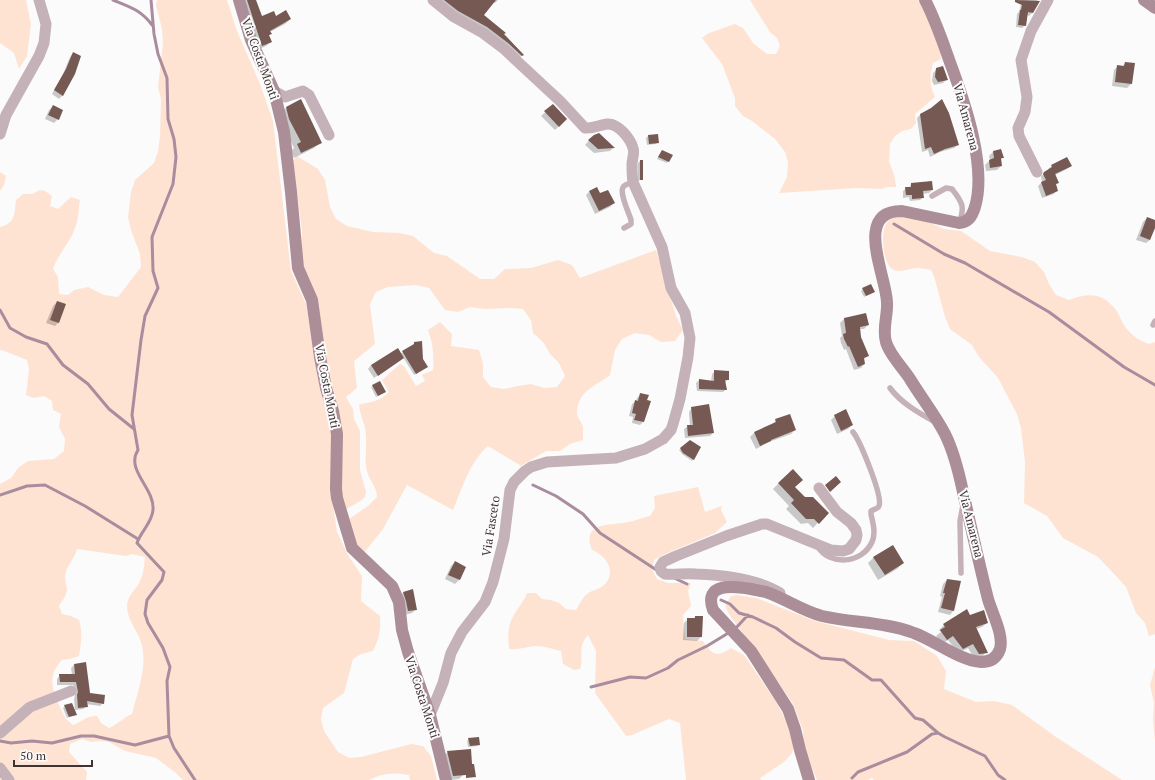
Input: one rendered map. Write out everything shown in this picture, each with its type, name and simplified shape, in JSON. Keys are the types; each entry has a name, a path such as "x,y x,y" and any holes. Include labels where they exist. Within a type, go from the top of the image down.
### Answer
{"street":[{"path":"0,134 6,116 39,56 44,43 46,24 39,0"},
{"name":"Via Costa Monti","path":"239,0 251,40 274,91 284,132 298,268 312,300 320,357 336,426 337,498 352,548 392,586 399,602 402,630 430,715 446,780"},
{"name":"Via Amarena","path":"809,780 788,709 751,651 715,614 711,601 717,589 728,586 766,592 821,616 888,626 910,631 963,657 975,661 994,659 999,651 1000,640 988,599 958,469 945,434 886,344 885,336 887,301 878,258 875,230 881,219 885,215 896,211 902,211 959,223 965,222 970,218 975,205 978,186 976,150 963,99 935,20 925,0"},
{"path":"1037,172 1019,136 1018,128 1026,112 1026,97 1021,60 1031,31 1048,0"},
{"path":"1144,0 1155,8"},
{"path":"435,2 454,17 483,33 503,48 560,101 585,128 590,129 607,124 616,126 621,130 633,148 633,182"},
{"path":"274,91 285,97 303,91 309,95 329,135"},
{"name":"Via Fasceto","path":"430,715 443,683 451,653 462,632 485,602 493,582 504,539 510,490 514,482 531,467 547,462 616,458 645,449 655,445 671,430 680,399 690,338 685,313 671,288 662,246 633,182"},
{"path":"786,601 785,596 774,589 757,583 707,575 664,574 660,571 660,567 663,562 676,556 726,536 762,524 767,524 816,545 836,551 849,549 853,545 857,535 854,526 836,512 819,488"},
{"path":"0,733 30,707 71,691"},
{"path":"0,768 9,780"}],"lane":[{"path":"624,228 631,224 631,220 623,198 622,188 633,182"},
{"path":"932,196 946,188 952,189 959,198 963,207 959,223"},
{"path":"890,388 896,396 923,416 939,424"},
{"path":"816,545 827,557 837,560 845,560 856,557 864,552 872,542 874,533 871,511 880,506 879,499 871,470 857,437 852,432"},
{"path":"961,573 960,521 965,499"}],"shaded area":[{"path":"0,0 26,0 31,24 27,56 19,69 14,53 0,43"},
{"path":"157,0 227,0 237,31 260,84 273,121 291,271 306,304 320,387 333,431 332,498 337,532 348,555 362,576 361,601 380,616 379,634 373,651 361,654 353,659 344,693 323,708 321,719 324,731 338,752 349,758 361,757 411,744 423,746 431,756 437,780 410,780 409,775 394,773 369,780 183,780 156,758 125,751 109,742 91,742 82,739 70,744 69,752 87,772 86,780 0,780 0,484 11,478 18,468 28,461 54,459 64,451 65,439 59,427 61,414 53,410 52,401 44,396 34,398 26,395 29,369 27,360 0,350 0,227 12,220 16,200 23,194 32,194 40,190 45,191 52,196 50,206 58,209 71,197 80,200 75,228 53,269 58,277 59,294 68,295 74,290 88,287 104,295 118,297 141,267 140,254 128,217 131,192 135,180 154,163 160,137 161,99 158,87 163,43 162,29 156,5","holes":["77,549 126,556 132,554 145,557 144,569 139,584 129,598 127,605 130,619 140,639 143,657 142,676 132,714 109,728 101,723 97,716 87,718 73,725 66,719 52,683 54,672 62,660 79,656 81,634 79,620 62,614 59,606 67,591 65,579 66,572"]},
{"path":"750,0 918,0 938,43 941,59 933,63 931,72 931,85 935,97 915,114 916,123 911,129 902,131 895,136 890,144 889,161 895,178 896,187 887,187 882,189 857,188 779,193 787,177 788,162 785,152 775,139 743,116 735,106 735,98 722,64 702,38 709,33 735,24 743,28 753,43 767,54 776,54 780,46 777,38 770,32"},
{"path":"297,156 318,169 325,180 330,207 336,219 347,226 373,232 399,233 413,236 434,253 447,256 480,279 494,279 505,269 531,268 558,260 572,265 580,278 656,250 676,316 683,330 675,341 661,342 649,335 635,333 622,339 615,350 610,375 588,390 580,399 577,413 583,427 583,440 570,444 560,451 546,451 521,466 488,446 471,467 453,510 407,485 383,529 363,554 354,545 349,519 368,506 377,497 377,493 367,471 366,432 359,405 377,400 389,392 382,380 400,364 404,366 416,386 425,381 422,375 433,370 433,350 428,330 440,322 452,334 451,346 479,350 483,363 483,377 491,387 504,389 531,384 544,388 557,387 565,376 559,363 550,354 543,342 533,333 531,320 523,309 484,309 470,307 458,312 445,310 429,288 416,285 388,287 376,292 370,304 375,344 354,361 357,388 346,397 353,409 354,419 360,431 360,470 366,492 365,497 362,500 345,510 340,496 340,425 338,407 331,388 313,287 302,263 302,231 293,161"},
{"path":"0,172 6,176 4,185 0,191"},
{"path":"899,216 927,221 944,229 961,231 990,251 1022,257 1035,262 1044,272 1056,295 1069,300 1089,295 1100,297 1111,304 1116,310 1129,332 1140,340 1149,344 1155,342 1155,634 1149,636 1145,623 1136,613 1126,587 1098,557 1063,538 1047,516 1024,503 1025,462 1021,428 1017,414 998,378 979,357 972,345 950,329 931,270 915,268 897,271 891,268 888,264 883,244 885,225 892,218"},
{"path":"698,487 705,512 722,506 721,510 727,522 715,533 654,560 652,569 657,579 668,583 691,583 688,591 691,606 683,615 685,639 703,641 715,654 722,653 731,648 744,655 777,703 788,726 794,745 792,753 784,762 760,778 761,780 686,780 680,723 669,719 632,735 626,736 595,693 596,651 588,635 582,647 580,669 574,670 563,664 561,651 535,646 509,649 508,636 510,623 527,593 536,593 542,599 559,603 566,609 576,610 586,595 602,587 608,580 610,570 606,560 592,550 590,536 592,531 602,526 650,516 655,508 654,496"},
{"path":"737,595 756,598 815,621 889,640 914,641 937,656 946,671 944,689 976,702 994,701 1012,705 1056,737 1122,780 874,780 872,778 868,780 817,780 804,749 803,730 793,704 764,661 730,616 725,606 731,596"},
{"path":"1155,667 1155,741 1153,720 1154,703 1150,685"}],"building":[{"path":"247,0 256,0 262,16 274,11 276,16 286,10 291,19 270,31 272,34 269,35 272,42 262,46"},
{"path":"444,0 496,0 484,15 506,33 504,34 524,55 522,56 487,27 458,11"},
{"path":"1015,0 1040,1 1033,13 1028,12 1026,26 1018,25 1022,5 1015,2"},
{"path":"73,52 81,56 75,74 63,96 54,90 66,69"},
{"path":"1125,62 1135,63 1132,84 1115,82 1117,65 1124,66"},
{"path":"943,66 948,80 938,82 935,77 936,68"},
{"path":"301,99 322,143 301,153 297,144 301,142 289,119 286,107"},
{"path":"942,99 949,113 959,145 934,154 931,147 925,149 920,114 931,108"},
{"path":"553,104 567,119 559,127 544,111"},
{"path":"53,105 63,110 59,120 48,115"},
{"path":"599,133 615,148 598,149 588,140"},
{"path":"658,134 659,143 649,144 648,135"},
{"path":"1001,149 1004,158 1001,158 1002,166 990,168 989,160 994,158 993,151"},
{"path":"662,150 673,155 669,162 658,157"},
{"path":"1067,157 1072,166 1055,174 1059,183 1056,184 1058,191 1046,196 1041,182 1046,180 1043,174 1044,172 1052,167 1051,165"},
{"path":"640,160 643,160 643,180 640,180"},
{"path":"932,181 933,190 923,191 924,198 912,199 912,195 906,195 905,187 911,187 911,183"},
{"path":"597,187 600,193 608,190 615,203 599,211 589,191"},
{"path":"1147,217 1155,220 1155,228 1150,240 1140,236"},
{"path":"871,284 875,292 866,296 862,288"},
{"path":"57,301 66,304 59,323 50,320"},
{"path":"866,313 869,325 860,327 861,337 869,356 864,358 865,364 858,367 849,346 848,347 844,339 843,334 846,333 844,318"},
{"path":"422,341 423,359 428,367 416,374 402,351 414,344 414,342"},
{"path":"398,348 404,358 378,376 371,365"},
{"path":"714,370 729,371 729,380 725,380 727,390 699,389 699,379 714,381"},
{"path":"380,381 386,392 378,396 372,385"},
{"path":"640,393 649,395 647,400 651,401 644,422 634,420 636,414 632,413 635,400 638,401"},
{"path":"709,404 714,433 688,436 687,425 693,425 691,407"},
{"path":"846,409 853,425 841,431 834,415"},
{"path":"790,414 796,430 760,446 754,432 776,422 775,419"},
{"path":"690,440 701,447 694,460 683,453 680,448"},
{"path":"793,469 803,480 795,487 805,497 813,497 829,513 819,524 814,519 806,519 791,503 794,500 778,483"},
{"path":"836,476 841,482 830,492 825,485"},
{"path":"893,545 904,563 885,575 873,557"},
{"path":"455,561 466,567 460,580 448,575"},
{"path":"947,579 961,581 954,611 941,608"},
{"path":"413,589 417,610 408,611 403,592"},
{"path":"967,609 970,615 984,610 988,623 976,627 988,653 979,654 973,644 963,649 953,636 947,640 940,630 945,627 943,624"},
{"path":"695,616 703,616 702,637 687,637 687,618 695,618"},
{"path":"86,662 90,693 105,695 104,704 87,701 88,707 78,708 78,692 76,682 60,682 59,674 75,674 74,664"},
{"path":"72,703 77,715 69,717 64,705"},
{"path":"479,737 480,745 470,746 468,738"},
{"path":"471,749 472,764 474,764 476,777 466,778 466,775 453,776 447,751"}],"waterway":[{"path":"113,0 139,12 152,25"},
{"path":"151,0 154,34 158,54 167,78 168,119 174,139 176,157 173,184 152,237 153,271 158,288 145,316 132,415 138,450 135,457 135,465 150,494 153,510 151,519 137,543 164,572 162,580 147,600 145,614 148,623 163,648 170,667 167,681 169,736 174,748 195,780"},
{"path":"894,224 944,254 965,263 1049,312 1124,367 1155,385"},
{"path":"0,310 10,328 26,337 47,344 63,365 88,384 109,409 134,429"},
{"path":"0,495 27,486 45,485 85,506 138,539"},
{"path":"533,485 556,496 583,514 600,533 658,571"},
{"path":"674,578 687,584"},
{"path":"721,600 730,604 739,613 753,617 776,628 821,658 844,660 872,680 881,680 915,718 923,720 945,737 985,756 998,775 1005,780"},
{"path":"735,629 748,615"},
{"path":"591,687 630,677 646,678 668,668 678,660 707,646 730,632"},
{"path":"852,778 858,772 907,752 932,734 938,733"},
{"path":"0,741 11,743 32,741 52,743 81,736 94,736 135,745 169,736"}]}
